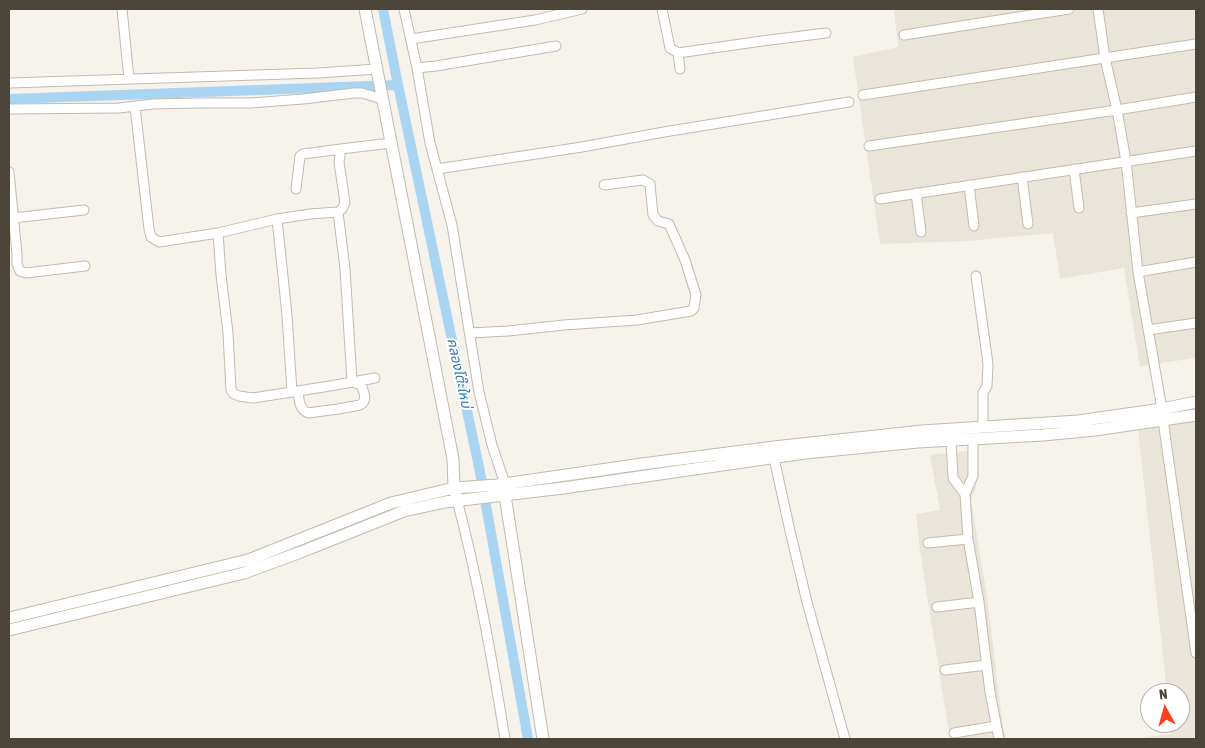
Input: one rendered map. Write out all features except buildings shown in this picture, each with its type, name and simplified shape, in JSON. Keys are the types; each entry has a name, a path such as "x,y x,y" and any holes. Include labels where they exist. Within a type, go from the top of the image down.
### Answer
{"street":[{"path":"122,9 129,79"},
{"path":"365,9 478,588 505,739"},
{"path":"404,9 417,68 430,143 452,225 479,392 503,490 543,739"},
{"path":"411,39 535,20 557,11 582,9"},
{"path":"662,9 670,48 678,53 762,40 826,33"},
{"path":"904,35 1069,9"},
{"path":"1098,9 1105,58 1126,162 1138,272 1162,415 1196,653"},
{"path":"863,95 1196,44"},
{"path":"417,68 556,46"},
{"path":"678,53 680,69"},
{"path":"9,83 377,71"},
{"path":"9,109 251,103 354,93 381,95"},
{"path":"870,146 1196,97"},
{"path":"437,169 582,147 849,102"},
{"path":"135,107 149,229 152,237 159,242 218,233 277,218 338,212 342,209 344,203 339,162 341,149"},
{"path":"296,188 300,156 303,154 391,143"},
{"path":"880,199 1196,151"},
{"path":"1074,169 1079,208"},
{"path":"9,172 17,254 16,264 20,271 26,274 85,266"},
{"path":"1022,177 1028,224"},
{"path":"470,333 637,320 691,311 694,308 696,295 685,260 669,224 658,221 653,215 650,184 642,180 604,185"},
{"path":"969,185 974,226"},
{"path":"916,193 921,232"},
{"path":"1131,213 1196,204"},
{"path":"13,218 84,210"},
{"path":"338,212 345,269 352,382"},
{"path":"277,218 295,391 301,407 308,413 338,410 363,404 364,394 361,385 352,382"},
{"path":"218,233 228,333 231,390 234,394 253,398 375,378"},
{"path":"1138,272 1196,262"},
{"path":"976,276 988,364 987,386 983,393 984,427"},
{"path":"1148,330 1196,323"},
{"path":"9,618 248,560 391,504 459,494 573,486 805,453 918,442 1095,430 1162,415 1196,402"},
{"path":"503,490 642,464 774,447 922,431 1162,415 1196,415"},
{"path":"973,439 973,476 965,494 968,539 999,739"},
{"path":"951,440 952,478 965,494"},
{"path":"774,458 805,593 845,739"},
{"path":"9,630 244,573 404,511 459,494"},
{"path":"928,543 968,539"},
{"path":"937,607 979,602"},
{"path":"945,670 987,665"},
{"path":"954,733 996,726"}],"shaded area":[{"path":"894,9 1196,9 1196,358 1140,367 1124,268 1060,279 1053,233 968,241 880,244 853,57 898,47"},
{"path":"1196,421 1196,739 1134,739 1171,733 1190,733 1190,683 1166,683 1138,429"},
{"path":"973,450 976,488 971,500 987,596 1006,739 950,739 920,551 916,514 940,510 930,455"}],"waterway":[{"name":"คลองโต๊ะใหม่","path":"383,9 480,472 528,739"},
{"path":"9,99 398,85"}]}
